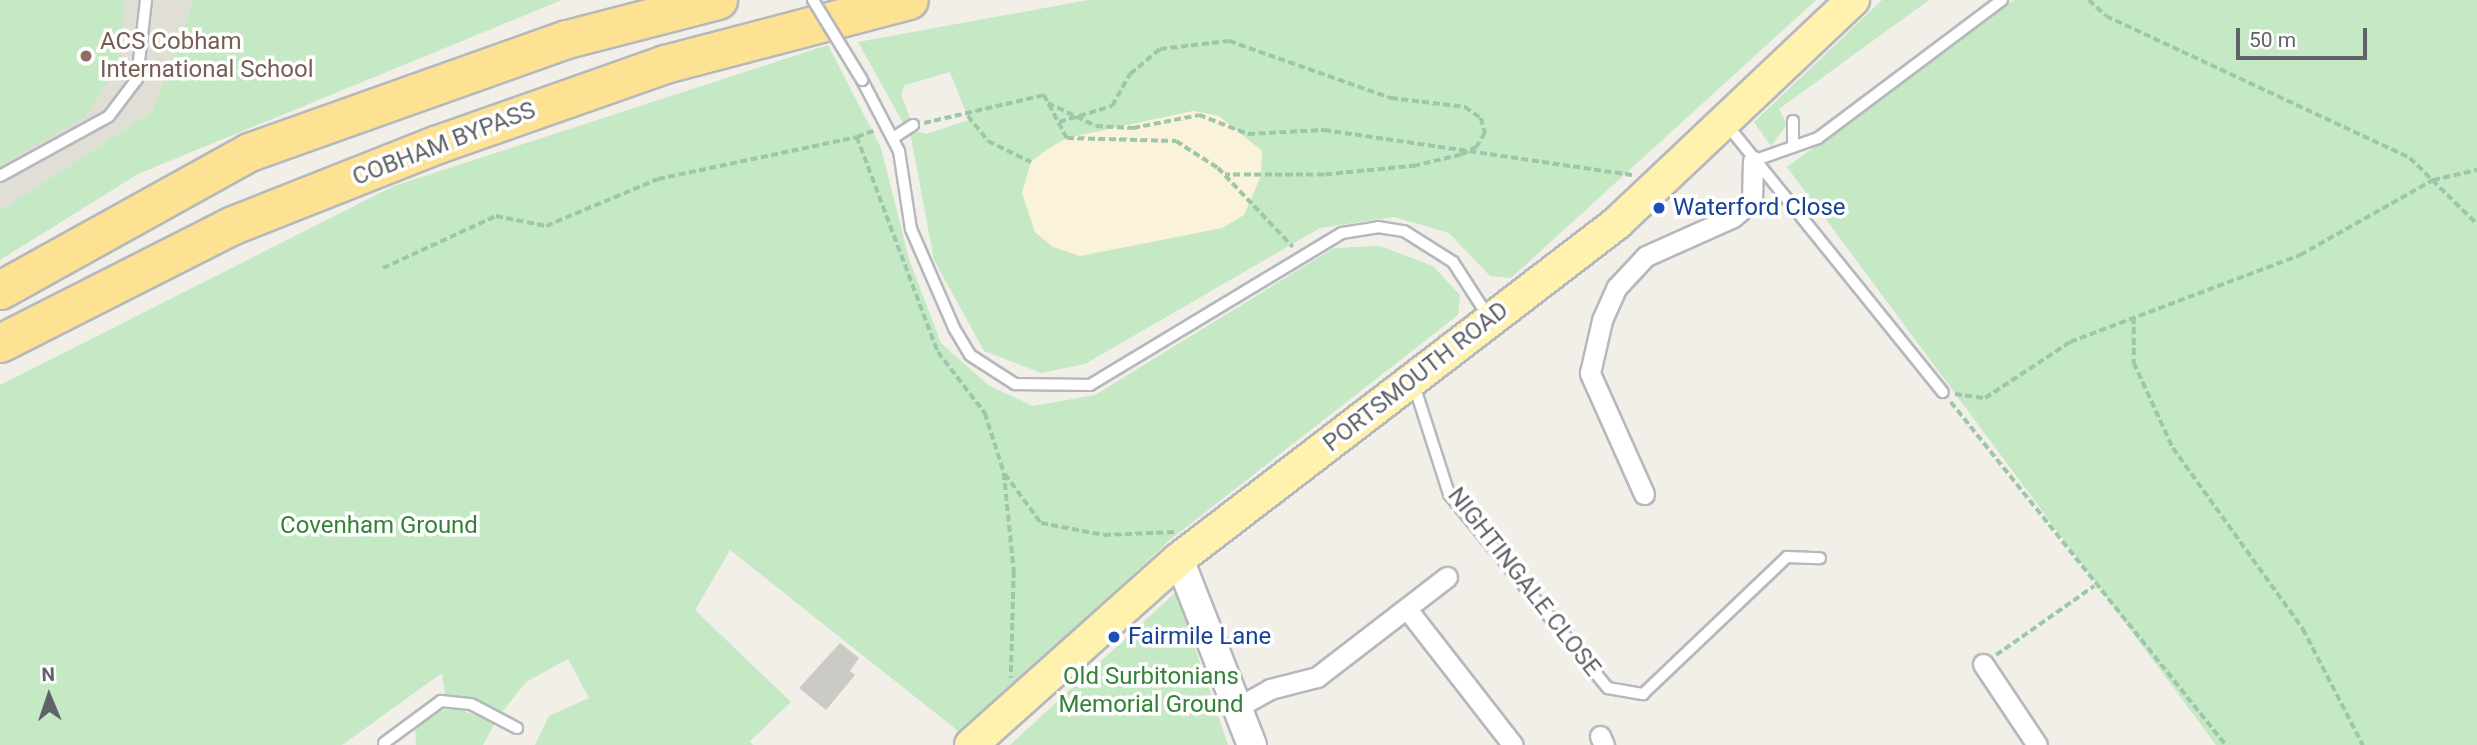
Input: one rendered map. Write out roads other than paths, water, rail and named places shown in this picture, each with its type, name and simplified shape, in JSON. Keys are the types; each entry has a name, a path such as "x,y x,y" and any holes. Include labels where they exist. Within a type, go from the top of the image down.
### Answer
{"highway":[{"path":"0,290 249,152 567,39 718,0"},
{"name":"COBHAM BYPASS","path":"0,343 233,225 438,144 664,64 909,0"}],"main road":[{"name":"PORTSMOUTH ROAD","path":"971,745 1178,545 1412,380 1663,182 1727,125 1853,0"}],"street":[{"path":"1644,494 1590,373 1602,320 1618,287 1646,256 1733,218 1752,201 1753,161"},
{"path":"1178,545 1252,745"},
{"path":"1238,707 1270,689 1317,677 1447,577"},
{"path":"1407,609 1513,745"},
{"path":"1983,664 2037,745"}],"lane":[{"path":"0,176 109,116 137,79 146,0"},
{"path":"813,0 862,80 893,138 911,229 954,328 970,355 1016,384 1090,385 1342,233 1378,227 1404,231 1453,262 1490,320"},
{"path":"1753,161 1818,138 2002,0"},
{"path":"1793,121 1793,147"},
{"path":"893,138 913,125"},
{"path":"1727,125 1753,161 1943,392"},
{"name":"NIGHTINGALE CLOSE","path":"1412,380 1449,494 1608,688 1643,694 1787,557 1820,558"},
{"path":"384,743 441,701 471,704 517,728"}],"place":[{"name":"ACS Cobham International School","path":"86,56"},
{"name":"Waterford Close","path":"1659,208"},
{"name":"Fairmile Lane","path":"1114,637"}],"park label":[{"name":"Covenham Ground","path":"379,526"},
{"name":"Old Surbitonians Memorial Ground","path":"1151,691"}]}
